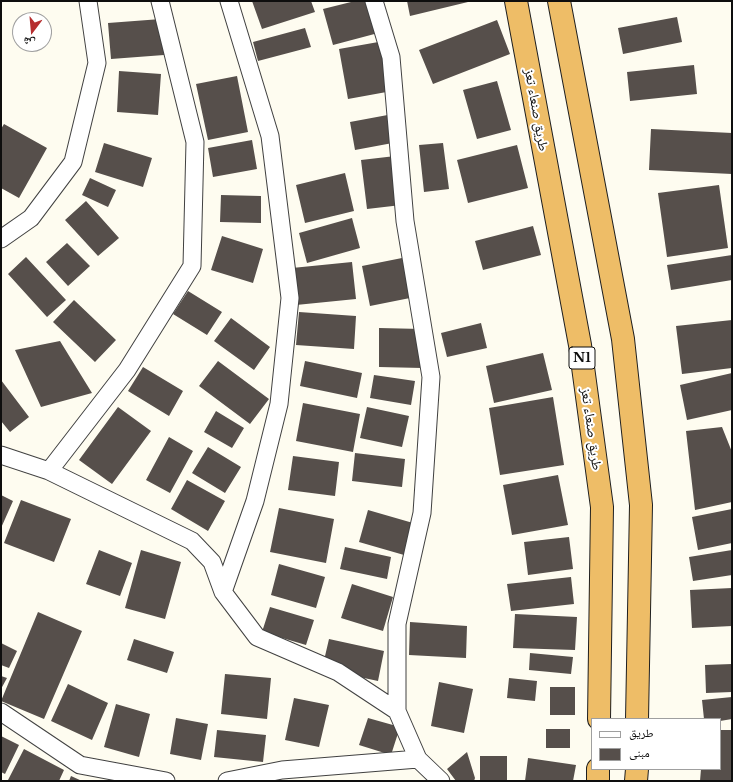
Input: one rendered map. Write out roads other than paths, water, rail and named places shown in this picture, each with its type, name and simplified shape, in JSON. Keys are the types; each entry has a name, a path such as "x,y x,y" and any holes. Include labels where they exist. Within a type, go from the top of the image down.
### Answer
{"highway":[{"name":"طريق صنعاء تعز","path":"516,1 580,345 602,507 599,718"},
{"path":"558,1 623,339 641,505 637,718"},
{"path":"598,770 598,781"},
{"path":"636,770 636,781"}],"street":[{"path":"1,239 32,218 73,162 97,63 88,1"},
{"path":"49,472 127,370 192,266 195,142 160,1"},
{"path":"223,592 255,501 279,404 290,298 270,136 229,1"},
{"path":"374,1 390,57 405,221 431,378 422,513 397,624 397,711 418,758 441,781"},
{"path":"1,455 49,472 192,542 212,562 223,592 257,636 338,672 397,711"},
{"path":"1,712 80,765 166,781"},
{"path":"227,781 282,770 418,758"}]}
